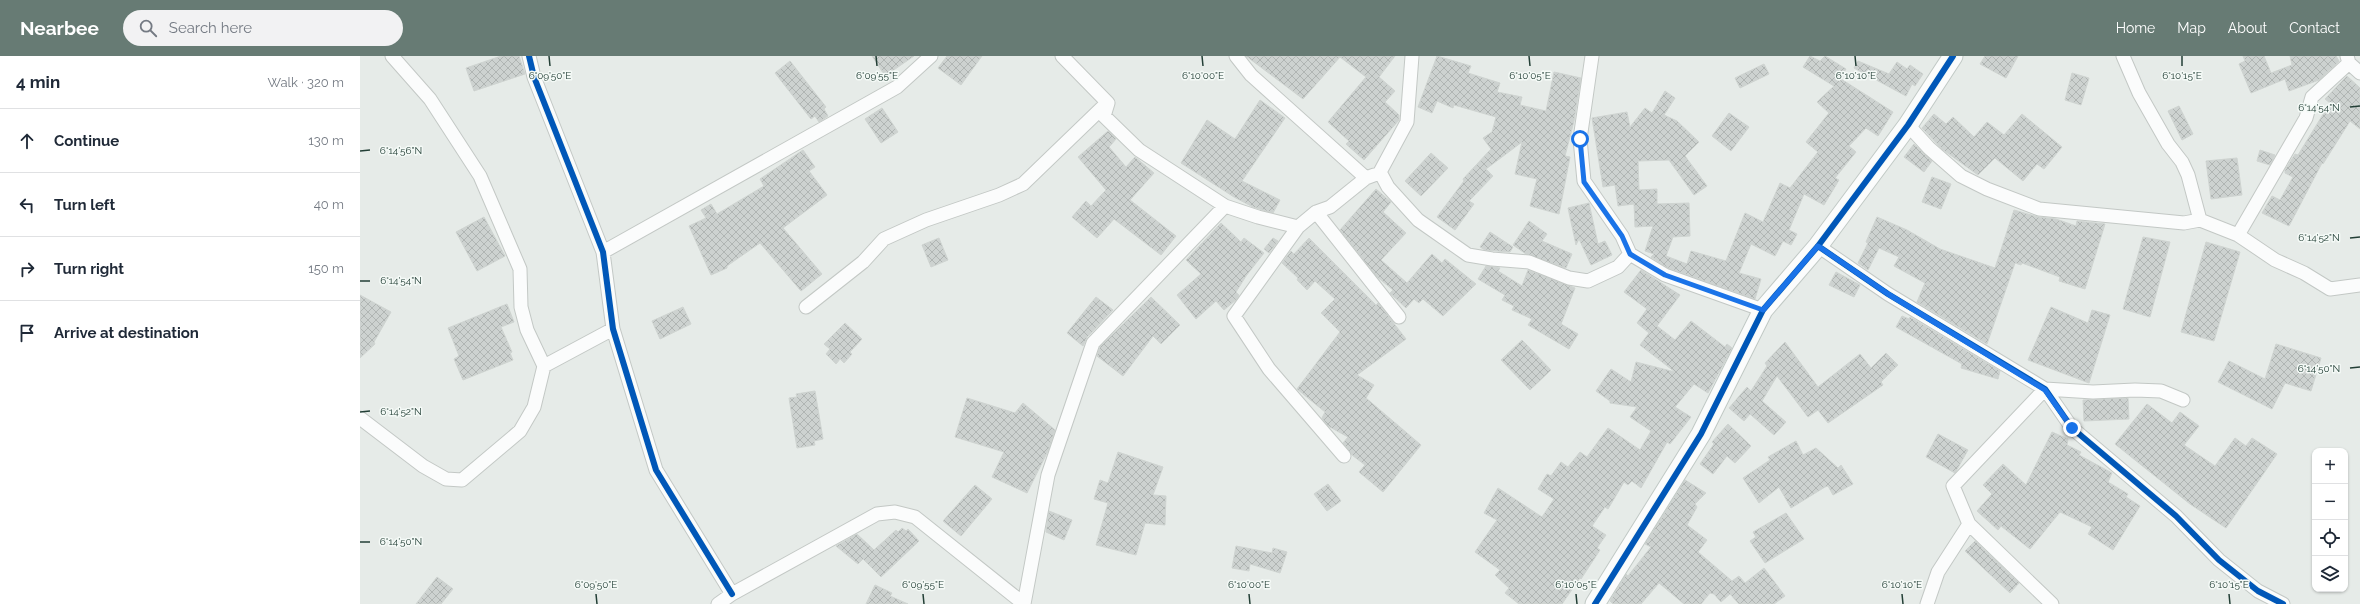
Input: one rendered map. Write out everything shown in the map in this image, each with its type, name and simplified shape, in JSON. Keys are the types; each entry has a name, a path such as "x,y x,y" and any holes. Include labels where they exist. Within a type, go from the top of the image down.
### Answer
{"street":[{"path":"360,418 423,466 446,479 462,480 520,431 534,407 544,366 525,322 521,307 520,268 480,176 430,99 392,56"},
{"path":"530,56 534,78 603,252 613,329 656,470 732,594"},
{"path":"603,252 897,87 932,56"},
{"path":"1062,56 1108,103"},
{"path":"1236,56 1251,75 1366,178"},
{"path":"1344,456 1269,369 1234,316 1298,227 1316,212 1330,207 1366,178 1380,172 1407,122 1412,56"},
{"path":"1592,56 1580,139 1584,182 1622,236 1630,254 1665,275 1763,310"},
{"path":"1597,603 1701,434 1763,310 1818,246 1908,125 1953,56"},
{"path":"2123,56 2139,93 2168,144 2182,162 2188,175 2200,220"},
{"path":"2238,235 2306,118 2312,97 2348,59 2360,73"},
{"path":"1108,103 1104,116 1139,150 1225,206 1258,217 1298,227"},
{"path":"806,307 863,262 884,238 926,220 999,195 1023,184 1108,103"},
{"path":"1908,125 1929,148 1961,176 1987,189 2039,209 2184,223 2200,220 2238,235 2275,260 2304,273 2330,289 2360,285"},
{"path":"1380,172 1388,187 1418,220 1468,255 1492,259 1529,262 1569,278 1588,281 1618,267 1630,254"},
{"path":"718,604 732,594 877,514 895,512 915,516 1024,604 1048,475 1093,343 1225,206"},
{"path":"1316,212 1399,316"},
{"path":"1818,246 1888,294 2045,390 2072,428 2176,516 2218,560 2258,591 2283,604"},
{"path":"544,366 613,329"},
{"path":"2052,604 1969,524 1953,486 2045,390 2093,392 2135,390 2162,391 2183,400"},
{"path":"1927,604 1938,572 1969,524"}],"building":[{"path":"501,56 519,56 525,74 474,91 466,68"},
{"path":"872,56 914,56 885,76"},
{"path":"947,56 982,56 961,85 938,68"},
{"path":"1246,56 1395,56 1379,77 1395,91 1385,102 1399,115 1399,120 1364,160 1346,144 1349,141 1328,122 1366,77 1340,57 1303,99"},
{"path":"1437,56 1471,66 1468,73 1500,83 1497,92 1522,97 1520,105 1546,111 1554,72 1581,78 1574,121 1565,156 1570,157 1559,214 1530,206 1537,179 1515,174 1522,142 1486,169 1493,176 1469,201 1474,204 1455,230 1437,217 1464,181 1463,179 1491,149 1483,138 1492,132 1496,117 1454,105 1453,108 1437,101 1432,113 1418,107"},
{"path":"1810,56 1820,61 1825,56 1846,69 1839,81 1841,79 1893,112 1878,136 1866,128 1849,146 1856,152 1835,178 1839,180 1824,205 1804,194 1789,230 1797,234 1791,245 1783,241 1775,256 1751,244 1739,273 1761,279 1755,299 1668,268 1651,257 1654,254 1645,251 1653,226 1635,227 1634,204 1618,206 1615,185 1603,187 1592,118 1627,112 1630,127 1645,108 1652,113 1665,91 1675,98 1664,115 1677,121 1699,142 1685,156 1707,186 1694,195 1669,160 1638,161 1639,190 1657,189 1657,204 1689,203 1690,236 1673,237 1666,256 1687,264 1691,251 1726,261 1745,213 1763,222 1780,183 1790,188 1818,152 1806,142 1829,113 1817,102 1834,86 1803,67"},
{"path":"1985,56 2018,56 2006,78 1980,64"},
{"path":"2243,56 2264,56 2271,73 2292,65 2290,56 2336,56 2339,61 2319,80 2289,91 2285,79 2251,93 2239,64 2245,61"},
{"path":"790,61 826,107 824,109 828,116 819,122 815,116 811,119 775,73"},
{"path":"1858,61 1889,74 1897,62 1907,69 1910,65 1923,74 1915,86 1912,84 1906,96 1854,68"},
{"path":"1764,64 1769,74 1740,88 1735,78"},
{"path":"2072,73 2089,78 2081,105 2065,100"},
{"path":"2347,76 2360,88 2360,129 2350,121 2323,164 2322,163 2289,226 2262,213 2272,196 2280,200 2293,177 2285,173 2285,170 2295,154 2298,155 2330,103 2325,99"},
{"path":"1260,100 1285,118 1242,181 1280,200 1273,213 1253,207 1234,197 1181,163 1207,120 1235,139"},
{"path":"2179,106 2193,134 2182,140 2168,111"},
{"path":"882,108 898,132 881,143 865,119"},
{"path":"1729,113 1749,127 1731,151 1712,136"},
{"path":"1934,114 1946,124 1953,117 1974,137 1987,122 2004,135 2022,114 2062,147 2044,169 2037,164 2023,181 1995,158 1978,175 1942,149 1922,128"},
{"path":"1108,131 1116,139 1109,147 1126,167 1135,157 1154,173 1130,200 1176,236 1161,255 1114,219 1097,238 1072,217 1086,201 1091,206 1106,190 1078,157"},
{"path":"1914,144 1932,161 1924,172 1904,157"},
{"path":"803,150 815,167 809,171 827,195 783,228 822,274 801,291 760,243 727,266 727,268 711,275 689,226 706,218 701,210 711,204 717,214 764,186 760,179"},
{"path":"2260,150 2275,155 2270,165 2257,161"},
{"path":"1431,153 1448,168 1421,196 1405,181"},
{"path":"2237,158 2242,195 2211,199 2206,161"},
{"path":"1932,177 1951,184 1941,209 1922,202"},
{"path":"1376,189 1391,202 1383,212 1406,233 1381,260 1407,283 1432,254 1442,263 1445,259 1476,284 1443,316 1423,299 1419,303 1414,299 1406,308 1390,293 1393,290 1376,276 1340,230"},
{"path":"1589,203 1598,244 1605,241 1612,255 1591,265 1579,239 1576,245 1568,208"},
{"path":"2014,210 2038,217 2056,219 2076,226 2077,221 2105,224 2085,289 2059,281 2060,277 2022,263 2021,265 2015,263 1987,344 1917,302 1925,283 1894,266 1899,257 1879,248 1868,270 1858,263 1868,243 1866,242 1877,217 1907,230 1940,249 1995,268"},
{"path":"484,217 505,256 477,271 456,232"},
{"path":"1529,221 1547,234 1542,241 1572,254 1566,268 1526,254 1513,245"},
{"path":"1221,223 1241,242 1244,238 1264,253 1246,276 1236,292 1239,295 1237,299 1224,310 1216,301 1196,319 1177,295 1201,274 1186,260"},
{"path":"1490,232 1513,247 1510,252 1485,250 1480,247"},
{"path":"2143,237 2170,242 2150,317 2123,309"},
{"path":"939,238 948,260 931,267 922,245"},
{"path":"1273,238 1278,241 1269,253 1264,249"},
{"path":"1309,238 1376,305 1378,303 1406,339 1357,375 1374,385 1366,398 1421,445 1383,492 1359,472 1365,465 1352,455 1343,443 1348,437 1328,426 1322,418 1325,412 1297,389 1340,332 1321,313 1335,299 1315,281 1307,290 1297,280 1298,278 1282,263 1291,251 1294,254"},
{"path":"2206,242 2240,252 2214,341 2181,332"},
{"path":"1486,266 1500,268 1498,271 1522,286 1528,270 1575,288 1561,324 1578,334 1569,349 1528,325 1532,319 1512,310 1514,306 1502,300 1505,295 1478,279"},
{"path":"1641,270 1680,295 1657,326 1675,340 1691,321 1725,347 1727,344 1732,348 1708,393 1694,384 1675,407 1691,417 1670,444 1667,442 1641,488 1632,481 1628,485 1624,482 1608,509 1605,507 1592,526 1606,535 1597,548 1600,550 1562,604 1519,604 1505,593 1509,588 1495,575 1500,570 1475,552 1497,520 1484,513 1498,488 1542,517 1554,499 1538,489 1547,474 1551,476 1561,462 1568,467 1580,452 1587,457 1608,428 1640,450 1651,431 1630,417 1637,407 1610,403 1610,401 1596,391 1611,369 1631,382 1636,362 1675,372 1640,345 1649,333 1637,323 1647,309 1624,292"},
{"path":"1836,272 1860,285 1854,297 1829,285"},
{"path":"360,295 391,312 374,342 375,344 360,358"},
{"path":"1096,297 1113,310 1087,337 1083,346 1067,333"},
{"path":"1151,297 1180,325 1161,344 1153,336 1123,376 1097,356 1100,347"},
{"path":"507,304 514,322 501,327 512,352 510,353 513,360 463,380 454,359 459,356 448,328"},
{"path":"683,307 691,324 660,339 652,321"},
{"path":"2051,307 2088,323 2092,310 2110,315 2089,383 2028,360"},
{"path":"1902,316 1909,319 1910,317 2000,371 1998,379 1961,368 1962,364 1896,327"},
{"path":"845,323 862,339 850,352 852,354 844,363 840,359 836,364 826,354 830,349 824,344"},
{"path":"1522,340 1551,370 1530,390 1501,360"},
{"path":"1785,342 1818,387 1860,354 1871,368 1886,353 1898,365 1881,382 1883,385 1828,423 1818,410 1808,417 1777,376 1762,401 1786,422 1774,435 1750,414 1744,421 1729,408 1747,387 1751,391 1767,366 1765,363"},
{"path":"2276,344 2321,358 2311,391 2285,383 2272,409 2218,382 2229,361 2265,379"},
{"path":"815,391 823,439 814,441 815,445 797,448 789,398 797,397 796,394"},
{"path":"967,398 1015,413 1023,403 1055,430 1048,451 1027,493 992,477 1004,452 955,437"},
{"path":"2128,398 2129,419 2084,421 2083,400"},
{"path":"2147,404 2172,423 2180,412 2199,426 2184,445 2215,466 2235,438 2246,446 2252,438 2277,454 2226,528 2190,504 2115,444"},
{"path":"1728,424 1751,446 1735,463 1727,456 1713,474 1700,464 1714,444 1712,442"},
{"path":"2052,432 2068,439 2067,445 2081,452 2079,455 2112,473 2108,482 2128,494 2126,497 2140,506 2113,550 2088,534 2092,527 2060,512 2030,549 2001,526 1998,530 1977,511 1992,494 1983,485 2003,464 2026,485"},
{"path":"1938,434 1968,450 1955,473 1926,457"},
{"path":"1796,441 1803,455 1816,448 1838,468 1841,465 1853,484 1833,495 1828,486 1825,487 1791,508 1779,487 1759,503 1743,478 1770,460 1768,457"},
{"path":"1118,452 1163,467 1153,495 1166,496 1165,525 1145,523 1136,555 1096,545 1108,503 1094,499 1100,480 1108,483"},
{"path":"1685,480 1706,493 1695,504 1697,507 1687,525 1707,540 1698,552 1732,581 1739,576 1745,583 1764,568 1785,596 1774,604 1739,604 1730,594 1721,602 1714,594 1710,593 1701,604 1684,604 1659,583 1641,604 1613,604 1610,601 1626,574 1628,576 1651,547 1645,544"},
{"path":"1328,484 1341,501 1327,511 1314,494"},
{"path":"975,485 992,499 961,536 943,521"},
{"path":"1049,511 1072,520 1064,540 1046,532"},
{"path":"1786,513 1804,539 1765,563 1750,541 1756,537 1753,532"},
{"path":"902,528 906,531 908,529 919,541 881,577 863,559 858,564 836,546 857,534 874,550 896,530 898,532"},
{"path":"1975,541 2019,583 2010,593 1965,551"},
{"path":"1236,546 1272,553 1273,548 1287,552 1280,573 1250,564 1249,571 1232,568"},
{"path":"437,577 453,589 441,604 416,604"},
{"path":"875,585 892,593 890,596 908,604 866,604"}],"cycle path":[{"path":"529,56 534,77 603,252 613,329 656,470 732,594"},
{"path":"1595,604 1701,434 1763,310 1818,246 1908,125 1953,56"},
{"path":"1818,246 1888,294 2045,389 2072,428 2176,516 2219,560 2258,591 2283,604"}],"route":[{"path":"1580,139 1584,182 1622,236 1630,254 1665,275 1708,292 1763,310 1818,246 1888,294 2045,390 2072,428"}]}
